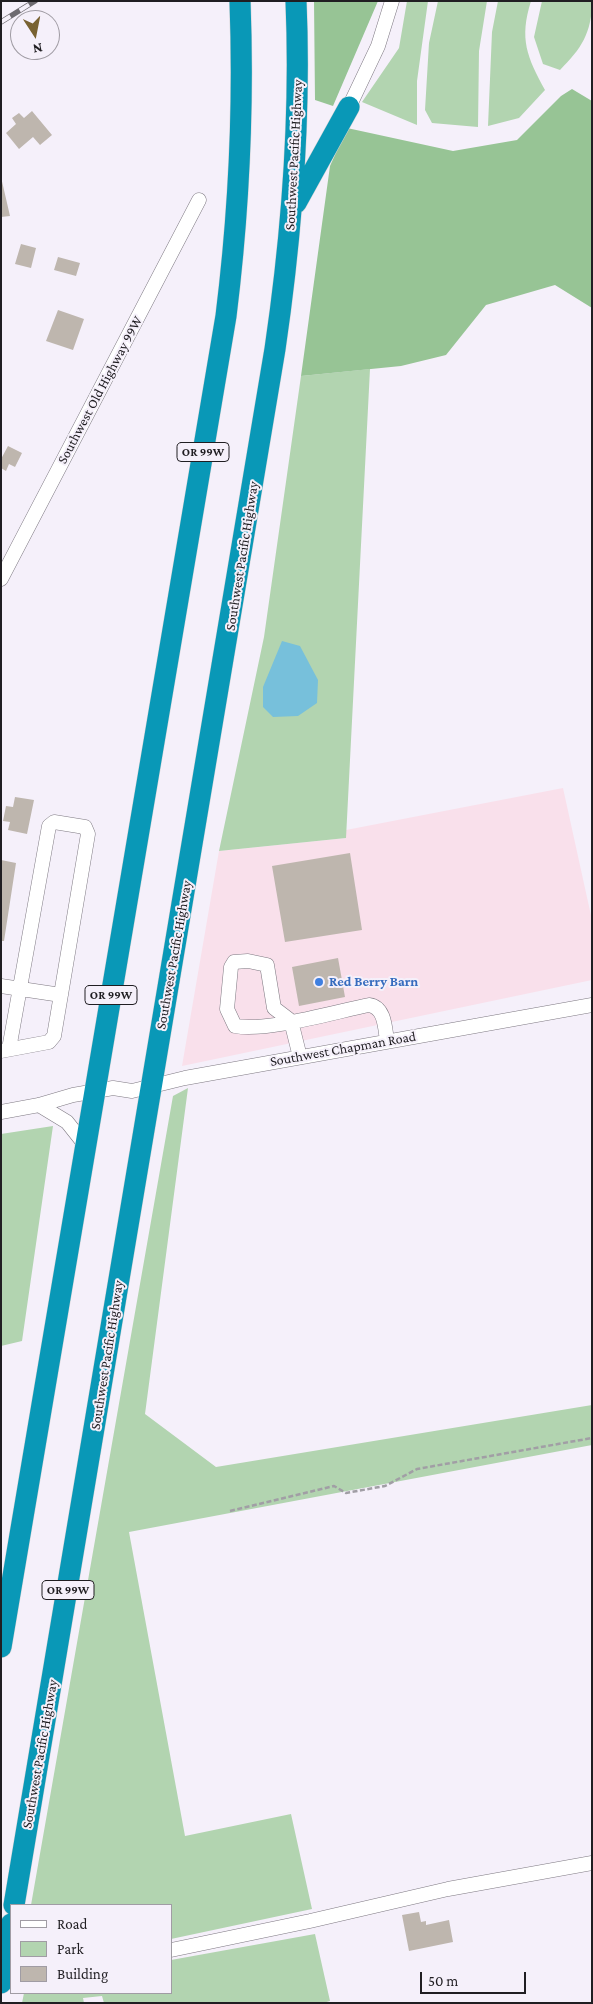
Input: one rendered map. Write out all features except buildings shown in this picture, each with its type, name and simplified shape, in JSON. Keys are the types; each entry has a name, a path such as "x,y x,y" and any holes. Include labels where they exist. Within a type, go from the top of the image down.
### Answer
{"highway":[{"name":"OR 99W","path":"1,1647 226,316 235,237 240,162 242,97 240,1"},
{"name":"Southwest Pacific Highway","path":"14,1904 267,401 283,296 292,210 298,107 296,1"},
{"path":"292,210 349,107"},
{"path":"5,1978 10,1933"}],"street":[{"path":"349,107 378,46 392,1"},
{"name":"Southwest Old Highway 99W","path":"1,580 199,200"},
{"path":"54,822 85,827 88,834 61,995 54,1036 49,1042 5,1050 20,988 49,826 54,822"},
{"path":"300,1057 291,1021 274,1008 267,965 248,961 234,962 231,967 228,1008 235,1026 249,1029 291,1021 369,1005 376,1006 381,1010 387,1041"},
{"path":"1,986 61,995"},
{"name":"Southwest Chapman Road","path":"1,1112 39,1105 73,1095 112,1088 132,1091 185,1078 592,1005"},
{"path":"39,1105 67,1122 86,1146"},
{"path":"172,1950 310,1921 448,1889 592,1863"}],"path":[{"path":"230,1511 334,1486 346,1493 385,1486 417,1469 592,1438"}],"shaded area":[{"path":"563,788 592,920 592,980 182,1066 219,851 346,838 346,830"}],"green space":[{"path":"314,1 378,1 333,106 315,100"},
{"path":"407,1 428,1 417,81 417,125 362,102 399,48"},
{"path":"438,1 487,1 479,51 478,127 432,123 425,110 429,43"},
{"path":"498,1 531,1 527,14 525,37 529,57 545,90 519,118 488,126 492,32"},
{"path":"542,1 592,1 590,22 584,40 574,55 560,70 543,64 534,37"},
{"path":"572,89 592,101 592,308 555,285 486,305 446,355 401,366 301,376 330,166 347,128 453,151 517,140 561,96"},
{"path":"370,369 346,838 219,851 264,637 301,376"},
{"path":"188,1088 145,1414 216,1467 592,1405 592,1445 129,1532 185,1836 291,1814 312,1909 172,1939 172,1904 31,1904 173,1096"},
{"path":"53,1126 22,1341 1,1346 1,1134"},
{"path":"315,1934 330,2001 323,2003 104,2003 102,1996 83,1998 84,2003 22,2003 24,1994 172,1994 172,1960"}],"water":[{"path":"282,641 300,646 318,680 317,703 298,716 273,717 263,707 263,687"}],"railway":[{"path":"1,22 35,1"}],"place":[{"name":"Red Berry Barn","path":"319,982"}]}
